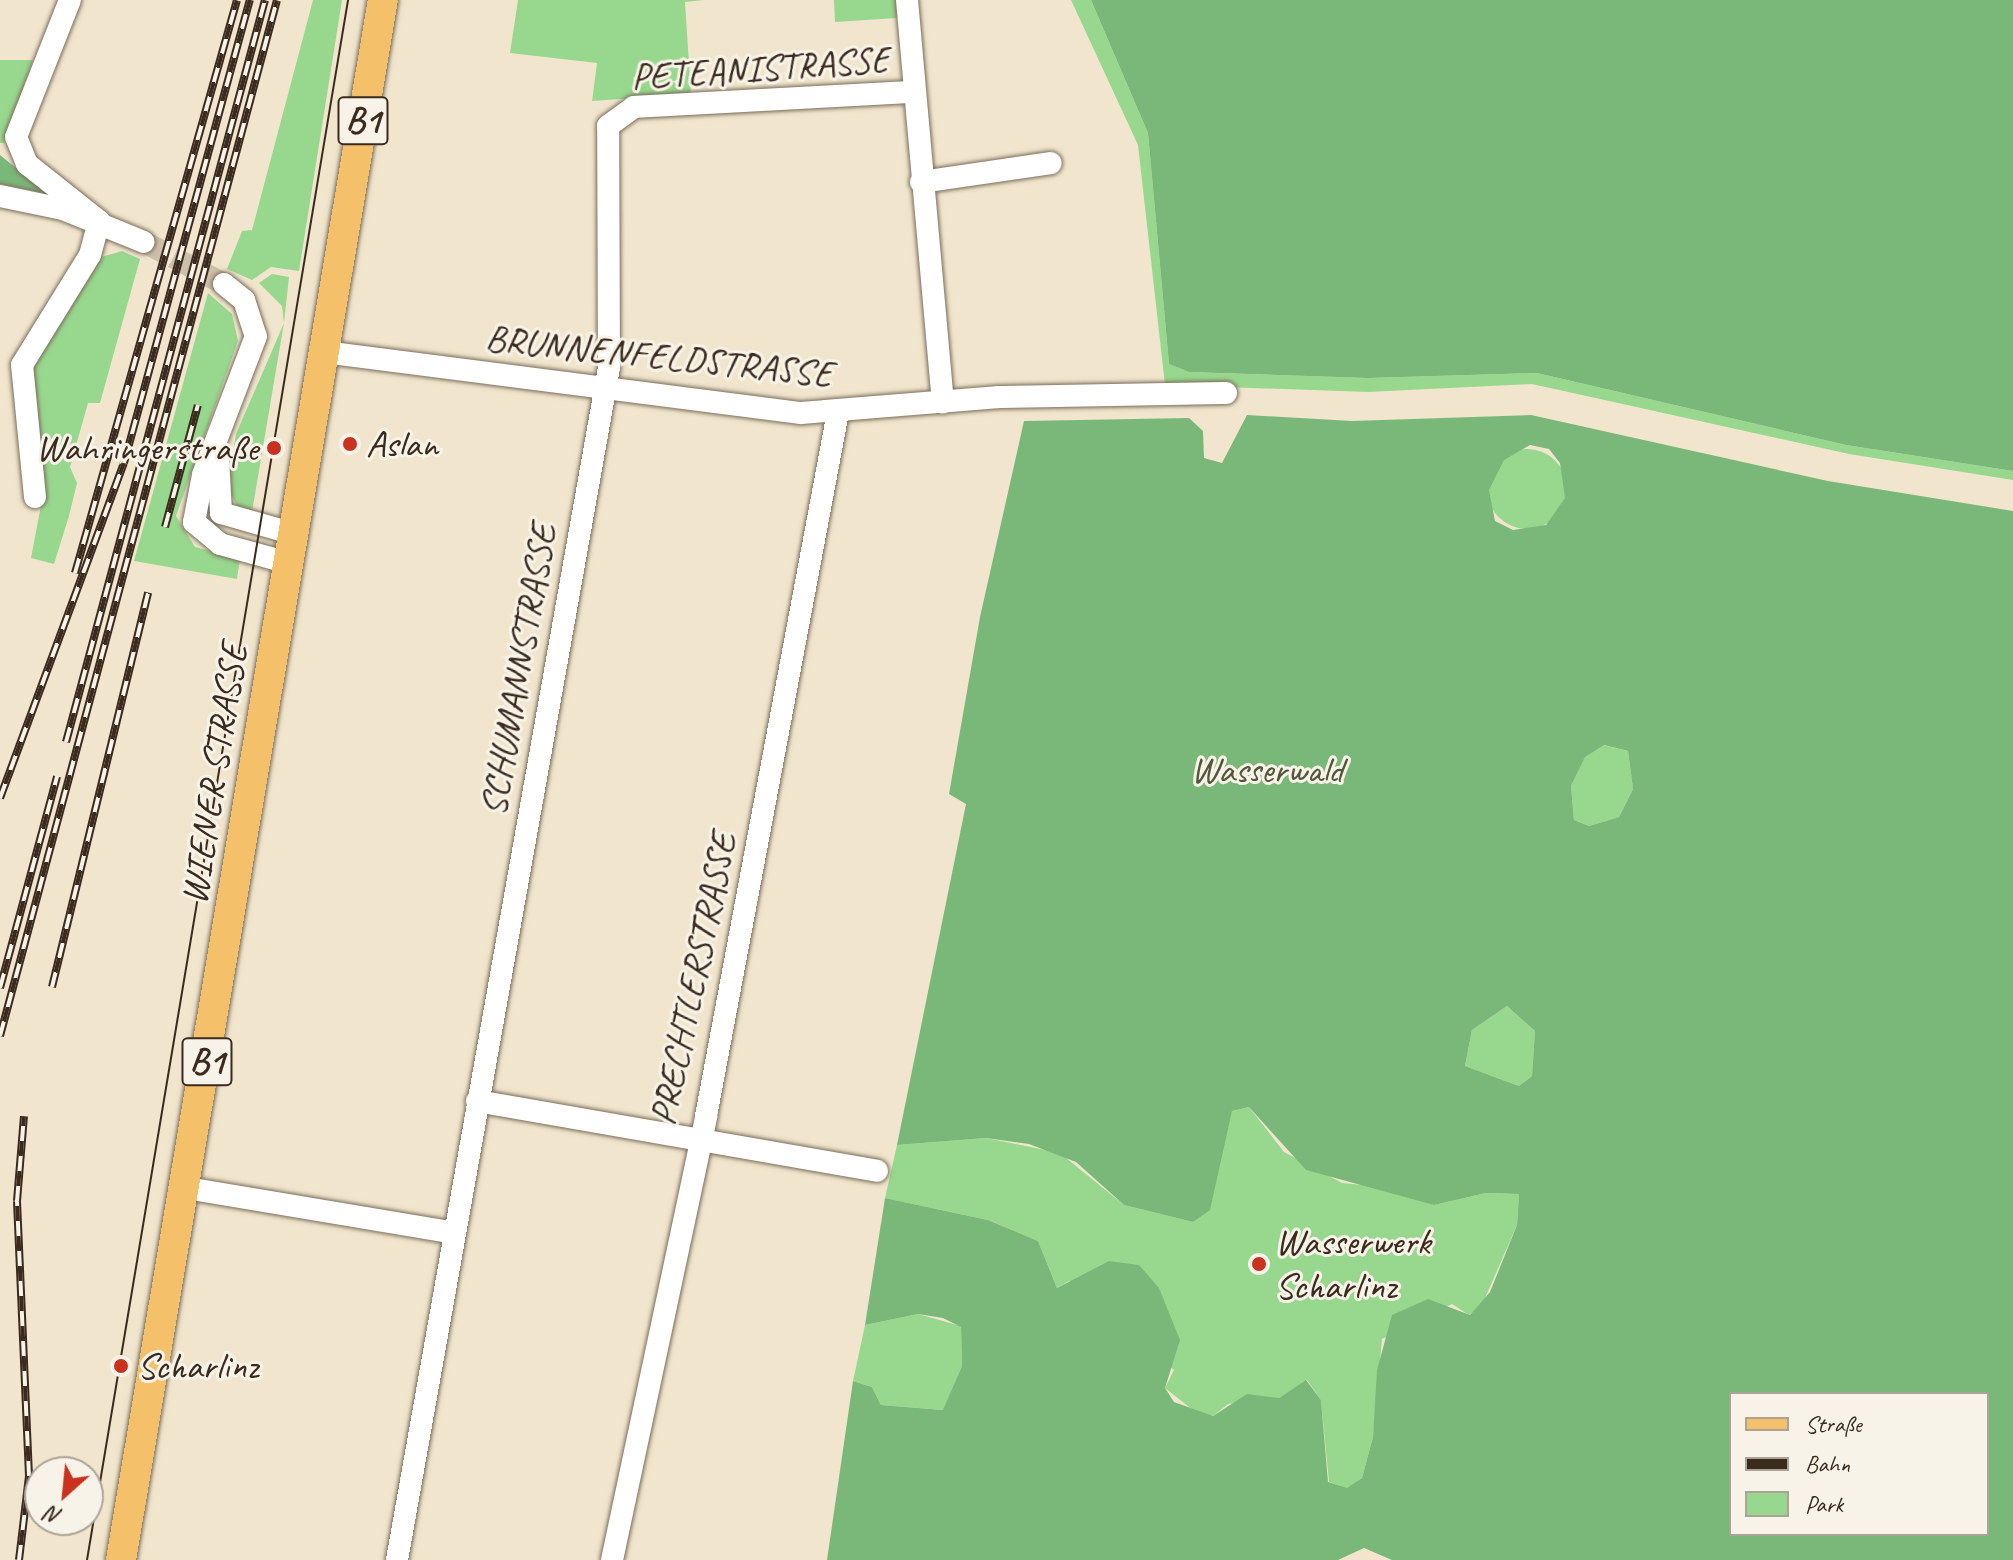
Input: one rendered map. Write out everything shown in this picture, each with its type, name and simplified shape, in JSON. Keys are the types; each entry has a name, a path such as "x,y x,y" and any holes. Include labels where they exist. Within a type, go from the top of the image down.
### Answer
{"main road":[{"name":"WIENER STRASSE","path":"121,1560 186,1188 383,0"}],"street":[{"path":"70,0 21,111 9,149 99,221"},
{"path":"907,0 943,402"},
{"name":"PETEANISTRASSE","path":"613,117 634,107 913,92"},
{"name":"SCHUMANNSTRASSE","path":"397,1560 605,392 605,146 613,117"},
{"path":"921,182 1051,163"},
{"path":"0,196 99,221 144,242"},
{"path":"35,497 22,365 90,255 99,221"},
{"path":"224,284 244,300 256,336 193,510 198,530 292,548"},
{"name":"BRUNNENFELDSTRASSE","path":"324,352 605,392 838,412 943,402 1226,393"},
{"name":"PRECHTLERSTRASSE","path":"612,1560 698,1139 838,412"},
{"path":"477,1101 877,1171"},
{"path":"186,1188 454,1233"}],"green space":[{"path":"313,0 342,0 299,271 271,267 252,280 227,269 242,231 252,230"},
{"path":"518,0 704,0 685,2 691,94 592,101 597,63 510,53"},
{"path":"834,0 896,0 897,18 835,22"},
{"path":"1071,0 1091,0 1148,133 1169,364 1189,372 1368,378 1537,373 1846,445 2013,471 2013,480 1849,454 1532,384 1368,392 1165,385 1138,145"},
{"path":"1091,0 2013,0 2013,471 1846,445 1537,373 1368,378 1189,372 1169,364 1148,133"},
{"path":"0,60 33,60 4,143 0,143"},
{"path":"0,155 21,172 53,195 0,184"},
{"path":"122,251 140,259 100,403 88,403 70,467 77,483 54,564 31,558 42,500 28,373 98,258"},
{"path":"272,274 289,277 284,323 282,306 259,283"},
{"path":"208,293 232,314 238,341 176,516 195,547 240,559 237,579 134,561"},
{"path":"284,323 252,512 238,508 227,486 236,434"},
{"name":"Wasserwald","path":"1247,415 1352,421 1531,415 1828,481 2013,511 2013,1560 1392,1560 1364,1548 1338,1560 827,1560 853,1381 872,1387 881,1405 943,1410 962,1366 961,1327 943,1318 918,1314 865,1325 885,1198 988,1220 1038,1241 1057,1288 1109,1261 1139,1265 1159,1288 1180,1340 1165,1388 1174,1402 1213,1416 1247,1394 1279,1398 1306,1380 1321,1400 1328,1482 1347,1488 1362,1478 1373,1437 1377,1370 1392,1315 1428,1299 1470,1315 1490,1292 1517,1225 1519,1194 1486,1193 1434,1205 1306,1170 1249,1107 1232,1111 1210,1210 1193,1222 1124,1205 1076,1162 1029,1144 986,1138 897,1145 966,804 949,794 980,617 1024,421 1189,418 1203,431 1204,458 1222,463","holes":["1530,445 1549,449 1560,463 1565,498 1546,525 1513,530 1495,521 1489,490 1504,460","1604,745 1628,751 1633,789 1619,817 1589,826 1574,820 1571,786 1585,757","1507,1006 1535,1031 1532,1076 1519,1086 1465,1066 1472,1030"]},
{"path":"1527,449 1542,452 1555,461 1564,474 1567,489 1564,504 1555,517 1542,526 1527,529 1512,526 1499,517 1490,504 1487,489 1490,474 1499,461 1512,452"},
{"path":"1603,745 1628,751 1633,789 1619,817 1589,826 1574,820 1571,786 1585,756"},
{"path":"1507,1006 1535,1031 1532,1076 1519,1086 1465,1066 1472,1030"},
{"path":"1249,1107 1284,1152 1342,1183 1384,1187 1434,1205 1486,1193 1519,1194 1517,1225 1482,1305 1469,1315 1452,1304 1382,1339 1373,1437 1362,1478 1347,1489 1329,1482 1321,1400 1307,1380 1279,1398 1228,1404 1213,1416 1198,1414 1165,1388 1174,1370 1069,1281 1057,1288 1038,1241 988,1220 885,1198 897,1145 986,1138 1060,1153 1124,1205 1193,1222 1232,1111"},
{"path":"918,1314 961,1326 962,1366 944,1410 881,1405 872,1387 853,1381 865,1325"}],"tunnel":[{"path":"144,242 224,284"}],"tram line":[{"path":"87,1560 348,0"}],"railway":[{"path":"75,573 237,0"},
{"path":"0,798 124,463 250,0"},
{"path":"66,742 265,0"},
{"path":"0,1036 277,0"},
{"path":"165,527 198,405"},
{"path":"52,987 148,592"},
{"path":"0,988 57,777"},
{"path":"19,1560 29,1476 17,1201 24,1116"}],"place":[{"name":"Aslan","path":"350,444"},
{"name":"Wahringerstraße","path":"274,448"},
{"name":"Wasserwerk Scharlinz","path":"1259,1264"},
{"name":"Scharlinz","path":"121,1366"}]}
